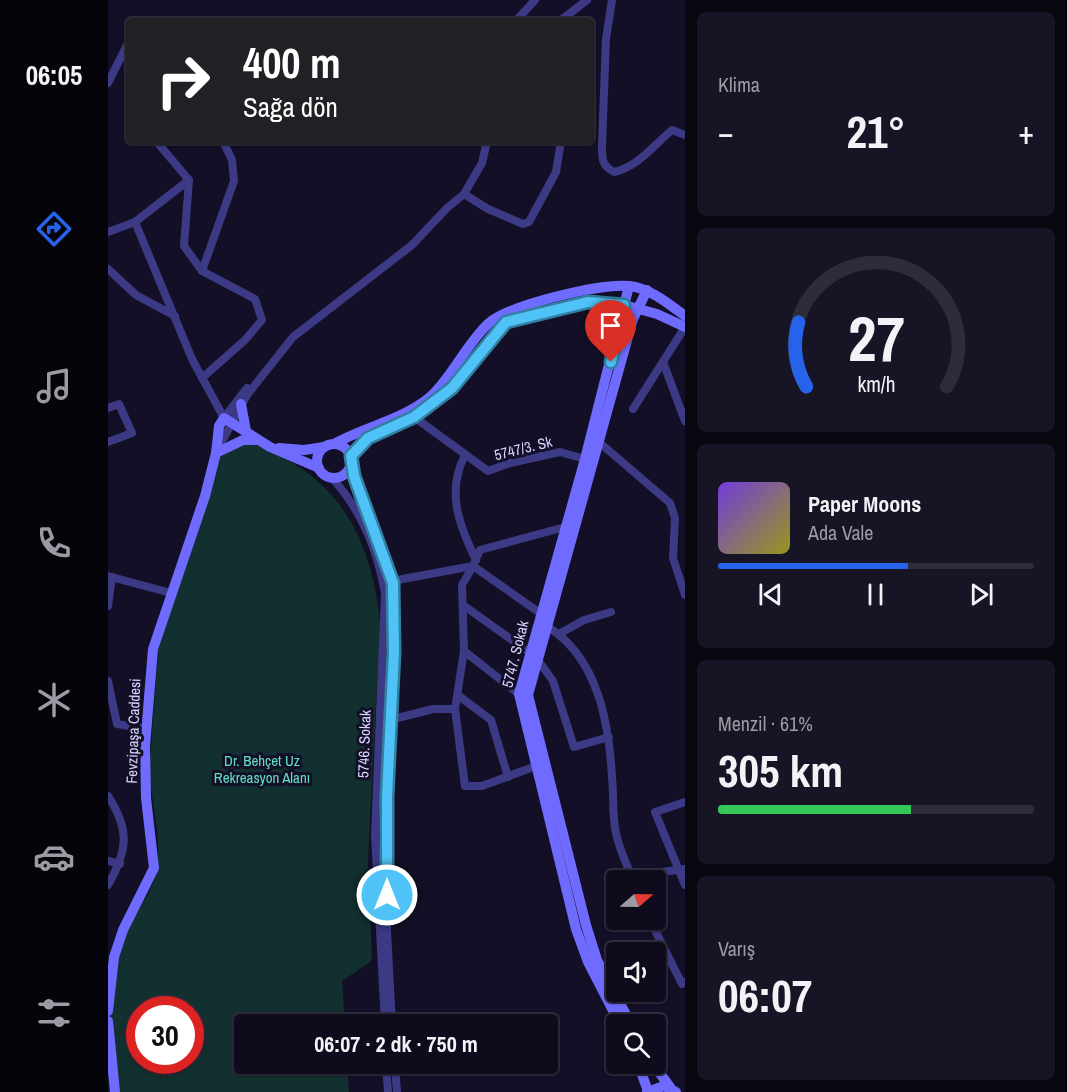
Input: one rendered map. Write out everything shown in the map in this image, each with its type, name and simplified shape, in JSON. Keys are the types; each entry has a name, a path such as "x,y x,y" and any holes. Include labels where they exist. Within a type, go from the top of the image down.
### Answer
{"main road":[{"path":"270,447 304,450 329,445 401,414 431,397 473,339 500,315 516,308 584,291 629,286 647,290 684,316"},
{"name":"5747. Sokak","path":"626,1014 597,960 586,925 528,695 540,614 585,459 629,286"},
{"name":"5747. Sokak","path":"615,1014 588,962 576,929 519,694 548,627 633,319 647,290"},
{"path":"227,420 270,447 319,468 332,478 346,474 351,461 368,438 414,417 452,388 506,322 588,302 624,305 684,327"},
{"path":"241,404 246,431"},
{"name":"Fevzipaşa Caddesi","path":"108,1011 109,984 114,957 123,930 154,868 146,798 146,729 153,649 205,496 216,453 219,426 227,420"},
{"path":"216,453 243,440 259,440"},
{"path":"329,445 345,447 351,461"},
{"path":"319,468 318,456 329,445"},
{"path":"108,1021 115,1092"},
{"path":"642,1074 648,1092 658,1086 673,1090"},
{"path":"661,1074 673,1090"}],"street":[{"path":"519,18 535,0"},
{"path":"564,18 587,0"},
{"path":"612,0 606,39 602,160 606,167 614,172 621,170 637,162 672,130 684,135"},
{"path":"108,83 126,46"},
{"path":"159,144 189,180 184,246 202,271 255,299 262,320 245,340 202,378"},
{"path":"202,271 234,181 232,160 224,144"},
{"path":"227,420 292,337 412,245 447,208 464,194 482,163 486,144"},
{"path":"464,194 488,209 523,224 529,222 556,172 561,144"},
{"path":"108,232 135,222 189,180"},
{"path":"135,222 202,378 227,420"},
{"path":"108,269 136,295 175,316"},
{"path":"633,409 684,327"},
{"path":"663,362 684,421"},
{"path":"227,420 244,390 257,379"},
{"path":"108,408 119,404 132,433 108,442"},
{"name":"5747/3. Sk","path":"414,417 488,471 510,463 560,452 585,459"},
{"path":"600,443 670,503 675,518 673,558 684,595"},
{"path":"465,455 456,473 458,523 474,563 540,614"},
{"name":"5746. Sokak","path":"351,461 392,581 394,652 387,796 387,931 391,1014"},
{"name":"5746. Sokak","path":"332,478 359,511 383,579 385,593 375,835 384,1014"},
{"path":"536,766 482,786 465,786 455,710 459,696 464,651 462,585 480,550 565,527"},
{"path":"392,581 474,563"},
{"path":"108,606 110,577 171,593"},
{"path":"463,605 534,656 553,681 574,747 609,737"},
{"path":"559,634 584,620 611,612"},
{"path":"548,627 559,634 578,653 603,709 609,737 615,832 630,870"},
{"path":"464,651 519,694"},
{"path":"108,681 110,708 117,724 146,729"},
{"path":"459,696 491,720 508,777"},
{"path":"380,722 434,709 455,710"},
{"path":"108,796 121,817 125,834 120,864 108,885"},
{"path":"684,802 655,812 682,870 684,885"},
{"path":"108,861 120,864"},
{"path":"666,873 682,870"},
{"path":"655,930 682,984 684,982"},
{"path":"387,1074 388,1092"},
{"path":"396,1074 397,1092"}],"green space":[{"name":"Dr. Behçet Uz Rekreasyon Alanı","path":"251,440 293,463 318,481 334,498 358,535 366,556 373,578 380,624 368,861 372,957 370,962 342,981 344,1014 234,1014 234,1074 348,1074 349,1092 116,1092 108,1019 110,984 126,929 148,894 158,872 158,837 149,774 159,639 217,459"}],"route":[{"path":"387,895 387,796 394,652 393,583 354,476 351,456 368,438 414,417 452,388 506,322 588,302 624,305 611,362"}]}
